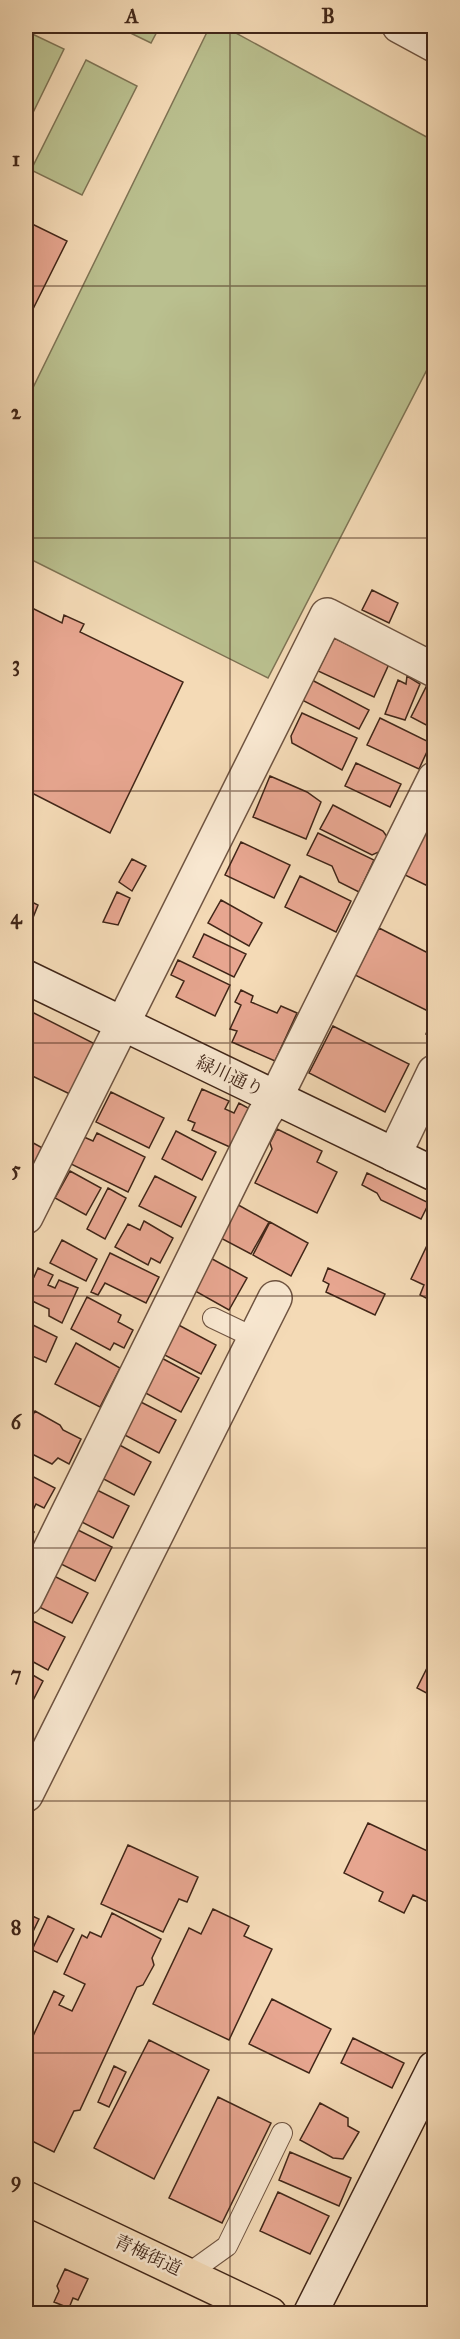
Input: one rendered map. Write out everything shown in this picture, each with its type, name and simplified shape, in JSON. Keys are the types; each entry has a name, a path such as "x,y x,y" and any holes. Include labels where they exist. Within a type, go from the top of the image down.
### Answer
{"main road":[{"name":"青梅街道","path":"26,2198 265,2312"}],"street":[{"path":"402,26 435,45"},
{"path":"26,1217 327,615 435,670"},
{"path":"26,1598 264,1114 276,1097 435,779"},
{"name":"緑川通り","path":"26,977 435,1174"},
{"path":"394,1155 435,1072"},
{"path":"26,1796 275,1298"},
{"path":"310,2313 435,2068"}],"lane":[{"path":"213,1318 255,1338"},
{"path":"189,2274 227,2246 282,2133"}],"green space":[{"path":"116,26 160,26 151,43"},
{"path":"210,26 223,26 434,141 434,356 268,678 26,557 26,402"},
{"path":"26,31 64,49 26,127"},
{"path":"86,60 137,86 82,195 31,170"}],"building":[{"path":"26,221 67,241 26,323"},
{"path":"372,590 398,603 389,623 362,610"},
{"path":"26,605 62,623 64,615 84,624 80,632 183,682 110,833 26,790"},
{"path":"334,638 389,664 374,697 318,671"},
{"path":"407,676 420,684 405,720 385,714 398,680 406,684"},
{"path":"310,679 369,710 359,729 300,699"},
{"path":"428,683 434,686 434,718 430,727 411,717"},
{"path":"302,713 357,738 342,770 292,743 291,736"},
{"path":"380,718 431,743 419,769 367,745"},
{"path":"356,763 401,784 390,807 345,786"},
{"path":"270,776 307,792 321,802 306,839 253,817"},
{"path":"333,805 383,831 388,838 381,851 372,855 320,829"},
{"path":"427,830 434,834 434,889 405,875"},
{"path":"318,833 374,860 359,892 339,882 332,866 307,855"},
{"path":"241,842 290,865 274,898 225,875"},
{"path":"132,859 146,866 132,891 119,882"},
{"path":"300,876 351,901 336,932 285,907"},
{"path":"117,892 130,898 118,925 103,922"},
{"path":"26,899 38,905 30,925 26,922"},
{"path":"221,900 262,923 249,946 208,923"},
{"path":"379,928 434,956 434,1014 355,975"},
{"path":"204,934 246,954 234,977 193,957"},
{"path":"178,960 230,985 215,1016 176,997 184,981 171,975"},
{"path":"241,990 253,996 251,1002 277,1013 281,1006 297,1013 275,1061 232,1042 237,1031 230,1029 241,1005 235,1002"},
{"path":"26,1009 101,1047 76,1097 26,1073"},
{"path":"431,1021 434,1022 433,1037 426,1034"},
{"path":"333,1026 409,1064 385,1112 309,1073"},
{"path":"202,1089 229,1101 225,1109 234,1113 239,1103 250,1109 232,1148 192,1130 195,1123 188,1120"},
{"path":"111,1092 164,1118 149,1148 96,1122"},
{"path":"277,1129 322,1151 317,1162 337,1172 317,1213 255,1183 272,1149 270,1143"},
{"path":"176,1131 216,1152 202,1180 162,1159"},
{"path":"97,1133 145,1157 128,1192 71,1164 84,1137 93,1141"},
{"path":"26,1139 48,1151 26,1194"},
{"path":"70,1171 101,1188 86,1215 55,1198"},
{"path":"367,1173 429,1203 421,1219 381,1200 377,1193 362,1185"},
{"path":"155,1176 196,1197 181,1227 139,1206"},
{"path":"108,1188 126,1198 105,1239 87,1229"},
{"path":"233,1202 269,1222 251,1254 215,1235"},
{"path":"144,1221 173,1238 160,1263 151,1258 148,1265 115,1247 128,1224 140,1230"},
{"path":"270,1222 308,1243 291,1276 253,1255"},
{"path":"432,1235 434,1236 434,1302 420,1295 424,1285 411,1279"},
{"path":"62,1240 97,1259 86,1281 50,1263"},
{"path":"110,1253 159,1277 146,1303 105,1283 98,1295 91,1292"},
{"path":"205,1255 247,1278 229,1310 188,1287"},
{"path":"38,1268 53,1275 48,1285 55,1288 59,1280 78,1288 62,1323 49,1316 49,1309 26,1298 28,1274 34,1277"},
{"path":"328,1268 385,1294 375,1315 326,1292 329,1284 323,1281"},
{"path":"87,1297 121,1315 118,1322 133,1330 124,1348 114,1343 110,1350 71,1329"},
{"path":"173,1322 216,1345 201,1374 157,1351"},
{"path":"33,1325 57,1337 46,1362 30,1355 26,1357 26,1328 30,1330"},
{"path":"76,1343 120,1368 100,1407 55,1384"},
{"path":"156,1355 199,1378 181,1412 138,1389"},
{"path":"133,1398 176,1420 159,1453 117,1431"},
{"path":"35,1411 81,1439 69,1464 58,1458 52,1464 26,1451 26,1429"},
{"path":"114,1442 151,1462 134,1495 96,1475"},
{"path":"26,1473 55,1488 44,1508 36,1504 32,1512 26,1509"},
{"path":"89,1486 129,1506 113,1538 74,1518"},
{"path":"70,1526 112,1547 95,1581 53,1560"},
{"path":"26,1527 34,1532 26,1548"},
{"path":"48,1573 88,1593 72,1623 33,1604"},
{"path":"27,1618 65,1637 48,1670 26,1658"},
{"path":"434,1654 434,1697 417,1688"},
{"path":"26,1671 43,1681 27,1712 26,1711"},
{"path":"368,1823 434,1854 430,1862 434,1864 434,1893 430,1903 413,1895 404,1913 379,1901 383,1892 344,1873"},
{"path":"128,1845 198,1877 187,1902 179,1899 163,1932 101,1904"},
{"path":"213,1909 249,1926 244,1936 272,1949 229,2040 153,2004 189,1928 201,1934"},
{"path":"26,1913 39,1919 26,1946"},
{"path":"112,1913 161,1939 152,1958 154,1965 143,1985 137,1987 80,2110 74,2111 54,2152 26,2138 26,2051 54,1991 64,1996 59,2005 72,2011 85,1984 64,1974 82,1935 87,1938 90,1932 101,1937"},
{"path":"48,1916 74,1929 57,1962 32,1950"},
{"path":"272,1999 331,2029 309,2073 249,2044"},
{"path":"353,2038 404,2063 392,2088 341,2063"},
{"path":"149,2040 209,2070 154,2179 94,2148"},
{"path":"114,2066 126,2072 109,2107 98,2102"},
{"path":"218,2097 271,2123 222,2223 169,2198"},
{"path":"320,2103 348,2118 348,2126 359,2132 343,2159 333,2158 300,2140"},
{"path":"290,2152 351,2178 339,2206 279,2180"},
{"path":"278,2192 329,2216 310,2254 260,2231"},
{"path":"65,2269 88,2279 78,2300 73,2298 69,2308 54,2302 59,2291 57,2286"}]}
